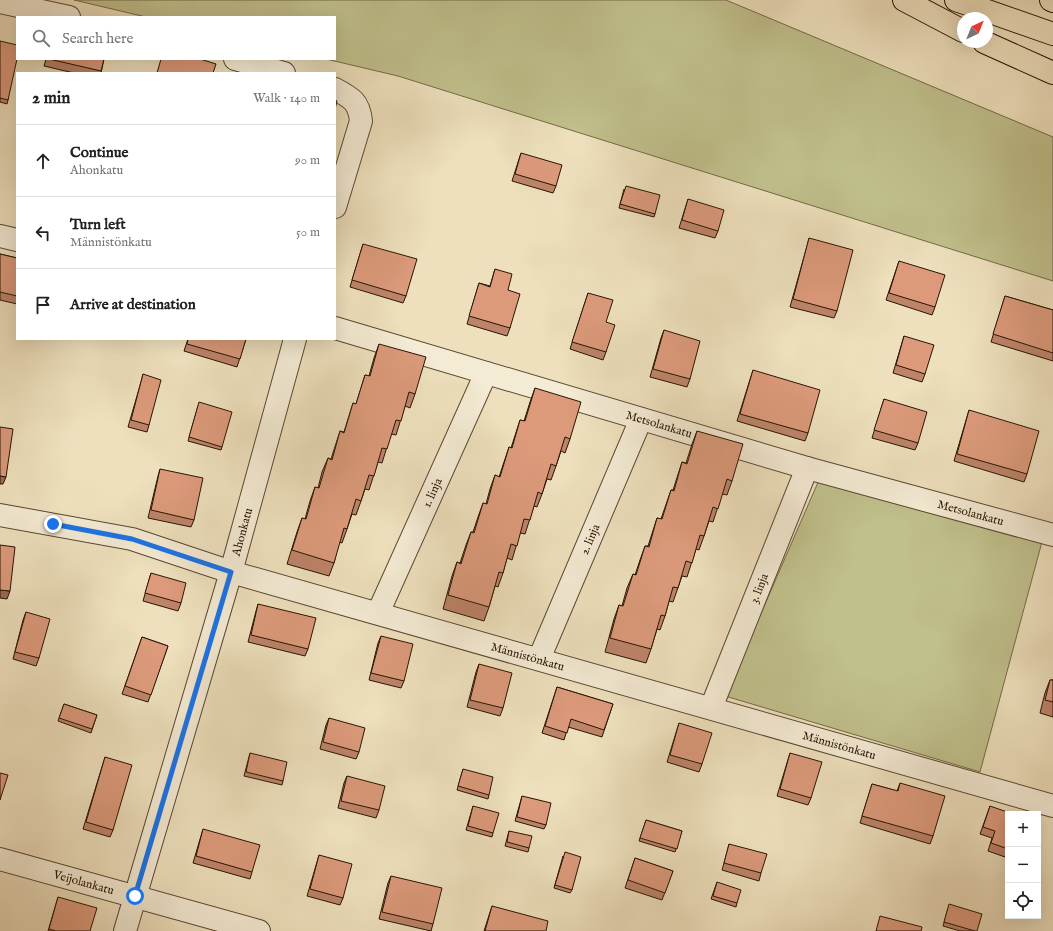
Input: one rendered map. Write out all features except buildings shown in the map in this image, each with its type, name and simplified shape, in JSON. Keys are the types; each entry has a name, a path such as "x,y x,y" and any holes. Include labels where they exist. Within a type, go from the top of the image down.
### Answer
{"highway":[{"path":"904,0 957,28"},
{"path":"956,0 1053,34"},
{"path":"993,46 1053,73"}],"street":[{"path":"0,2 65,16"},
{"path":"238,60 280,72"},
{"path":"336,90 350,97 360,109 361,121 336,204"},
{"path":"0,236 16,240"},
{"name":"Metsolankatu","path":"336,328 806,468 1053,535"},
{"name":"Ahonkatu","path":"125,931 231,572 296,340"},
{"name":"1. linja","path":"378,613 486,373"},
{"name":"2. linja","path":"539,659 641,419"},
{"name":"3. linja","path":"710,708 806,468"},
{"name":"Männistönkatu","path":"0,515 132,539 231,572 1053,806"},
{"name":"Veijolankatu","path":"0,859 259,931"}],"green space":[{"path":"74,0 726,0 1053,137 1053,281 398,76 330,60 336,60 336,16 142,16"},
{"path":"819,480 1043,538 980,772 725,696"}],"route":[{"path":"53,524 132,539 231,572 135,896"}]}
